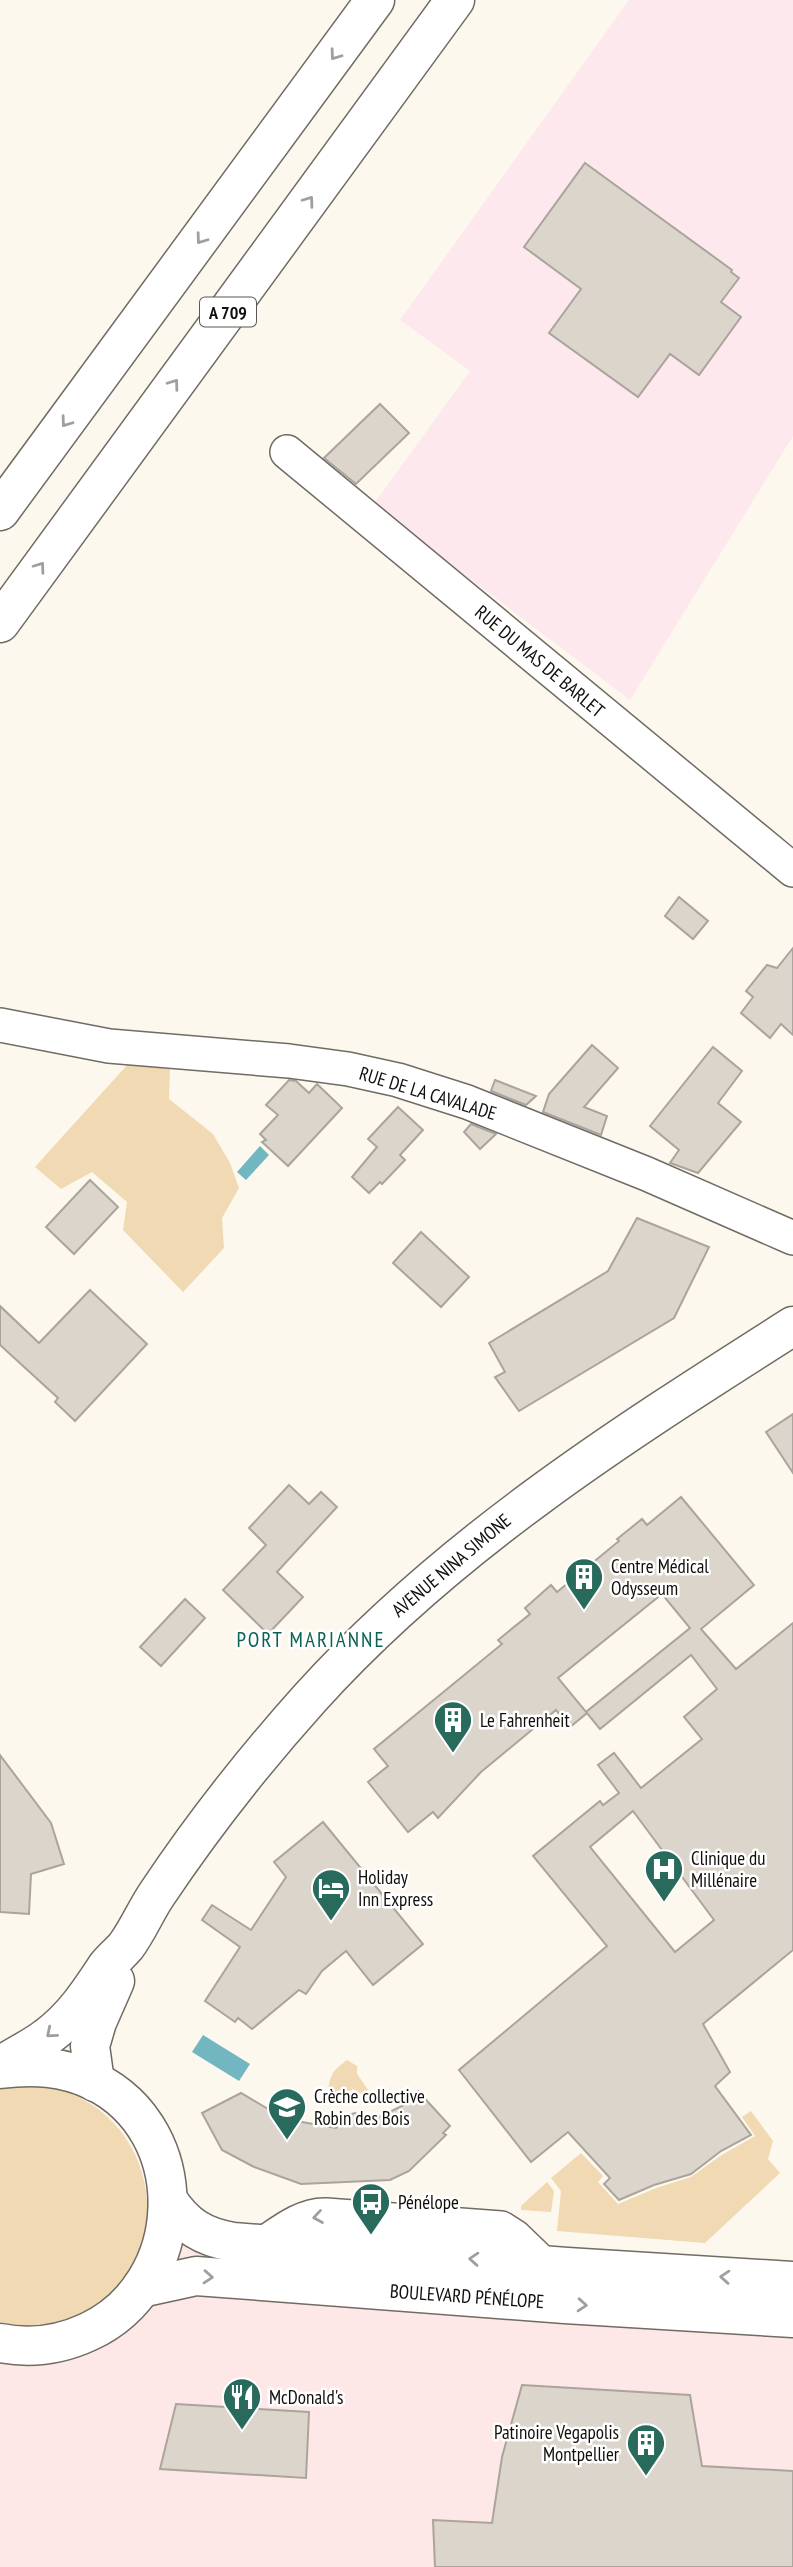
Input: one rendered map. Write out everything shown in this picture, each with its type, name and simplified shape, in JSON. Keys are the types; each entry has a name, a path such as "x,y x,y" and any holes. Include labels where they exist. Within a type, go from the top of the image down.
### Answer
{"main road":[{"path":"0,510 375,0"},
{"name":"A 709","path":"0,623 455,0"},
{"name":"AVENUE NINA SIMONE","path":"0,2067 47,2037 74,2012 109,1964 127,1945 157,1894 274,1740 386,1619 492,1528 577,1467 793,1326"},
{"name":"AVENUE NINA SIMONE","path":"95,2082 90,2046 97,2022 124,1963 127,1945"},
{"path":"0,2067 32,2065 57,2068 95,2082 127,2106 152,2140 161,2159 168,2200 162,2246 141,2288 113,2317 78,2337 42,2345 0,2343"},
{"name":"BOULEVARD PÉNÉLOPE","path":"168,2200 188,2225 208,2237 263,2244 793,2281"},
{"name":"BOULEVARD PÉNÉLOPE","path":"141,2288 196,2276 793,2318"}],"street":[{"name":"RUE DU MAS DE BARLET","path":"287,452 793,870"},
{"name":"RUE DE LA CAVALADE","path":"0,1025 109,1046 289,1061 348,1069 398,1080 467,1102 647,1174 793,1238"}],"shaded area":[{"path":"629,0 793,0 793,436 630,700 373,505 470,371 400,320"},
{"path":"128,1064 170,1069 169,1099 213,1134 230,1163 239,1188 222,1218 224,1248 183,1292 123,1230 127,1202 92,1172 61,1189 35,1167"},
{"path":"347,2060 357,2066 357,2074 369,2091 365,2096 353,2089 339,2096 333,2095 328,2088 334,2072"},
{"path":"14,2085 55,2088 97,2108 124,2135 140,2168 147,2203 144,2239 129,2272 105,2299 69,2318 52,2323 17,2325 0,2322 0,2089"},
{"path":"751,2111 773,2141 768,2159 780,2173 705,2243 557,2231 561,2191 551,2178 581,2153 603,2176 598,2182 618,2204 691,2177 755,2136 742,2117"},
{"path":"547,2182 554,2191 551,2212 521,2210 521,2206"},
{"path":"146,2229 793,2296 793,2567 0,2567 0,2323 36,2326 58,2322 139,2250"}],"water":[{"path":"260,1146 269,1155 246,1180 237,1172"},
{"path":"203,2035 250,2064 239,2081 192,2052"}],"building":[{"path":"585,163 732,270 739,278 721,302 741,317 699,375 670,354 638,397 549,333 581,289 524,247"},
{"path":"380,404 409,433 356,484 324,458"},
{"path":"679,897 708,921 693,939 665,916"},
{"path":"793,948 793,1035 781,1024 770,1038 741,1013 753,997 746,991 767,965 777,968"},
{"path":"592,1045 618,1068 584,1107 607,1116 601,1135 543,1112 549,1094"},
{"path":"713,1047 742,1071 718,1103 741,1122 698,1173 670,1163 679,1150 650,1126"},
{"path":"289,1080 296,1081 309,1093 317,1084 342,1108 288,1166 262,1142 266,1140 260,1134 278,1115 266,1105"},
{"path":"495,1080 536,1096 526,1105 491,1091"},
{"path":"398,1107 423,1130 400,1155 405,1160 382,1184 380,1182 369,1193 352,1177 377,1147 368,1139"},
{"path":"471,1124 496,1134 480,1149 464,1132"},
{"path":"90,1180 118,1207 74,1254 46,1227"},
{"path":"637,1218 709,1247 674,1318 519,1411 495,1377 505,1372 489,1343 608,1271"},
{"path":"421,1232 469,1277 441,1307 393,1263"},
{"path":"90,1290 147,1344 75,1421 55,1402 58,1398 0,1345 0,1306 39,1343"},
{"path":"793,1414 793,1473 766,1432"},
{"path":"289,1485 309,1504 321,1492 337,1507 277,1572 303,1597 268,1634 223,1590 266,1545 249,1528"},
{"name":"Clinique du Millénaire","path":"681,1497 754,1585 701,1629 736,1669 793,1623 793,1950 703,2024 730,2072 715,2086 751,2135 721,2151 691,2174 654,2185 619,2200 604,2184 610,2178 568,2132 531,2162 459,2070 607,1946 533,1856 600,1801 603,1805 619,1793 598,1765 614,1753 641,1788 702,1739 684,1717 717,1689 691,1655 600,1729 587,1713 570,1727 556,1710 481,1772 438,1818 433,1812 408,1832 368,1782 388,1766 374,1749 502,1644 498,1640 530,1614 525,1608 551,1585 557,1592 642,1519 647,1525","holes":["662,1594 690,1628 586,1712 558,1678","633,1811 714,1920 675,1952 590,1847"]},
{"path":"185,1599 205,1618 161,1666 140,1647"},
{"path":"0,1755 51,1823 64,1864 31,1874 29,1914 0,1912"},
{"name":"Holiday Inn Express","path":"323,1822 423,1944 373,1985 346,1951 322,1971 306,1994 299,1990 252,2029 238,2018 235,2022 205,2001 240,1947 202,1920 212,1905 251,1930 286,1877 274,1862"},
{"path":"418,2091 450,2126 443,2133 446,2135 409,2171 390,2180 301,2184 254,2167 222,2150 202,2113 241,2093 285,2119 336,2128 348,2115 355,2113 371,2121 402,2106"},
{"name":"Patinoire Vegapolis Montpellier","path":"522,2385 690,2395 702,2466 793,2471 793,2567 435,2567 433,2520 492,2523 502,2457"},
{"name":"McDonald's","path":"176,2404 309,2412 306,2478 160,2469"}],"place":[{"name":"Centre Médical Odysseum","path":"584,1611"},
{"name":"Le Fahrenheit","path":"453,1754"},
{"name":"Clinique du Millénaire","path":"664,1903"},
{"name":"Holiday Inn Express","path":"331,1922"},
{"name":"Crèche collective Robin des Bois","path":"287,2141"},
{"name":"Pénélope","path":"371,2236"},
{"name":"McDonald's","path":"242,2431"},
{"name":"Patinoire Vegapolis Montpellier","path":"646,2477"}],"district":[{"name":"PORT MARIANNE","path":"311,1639"}]}
